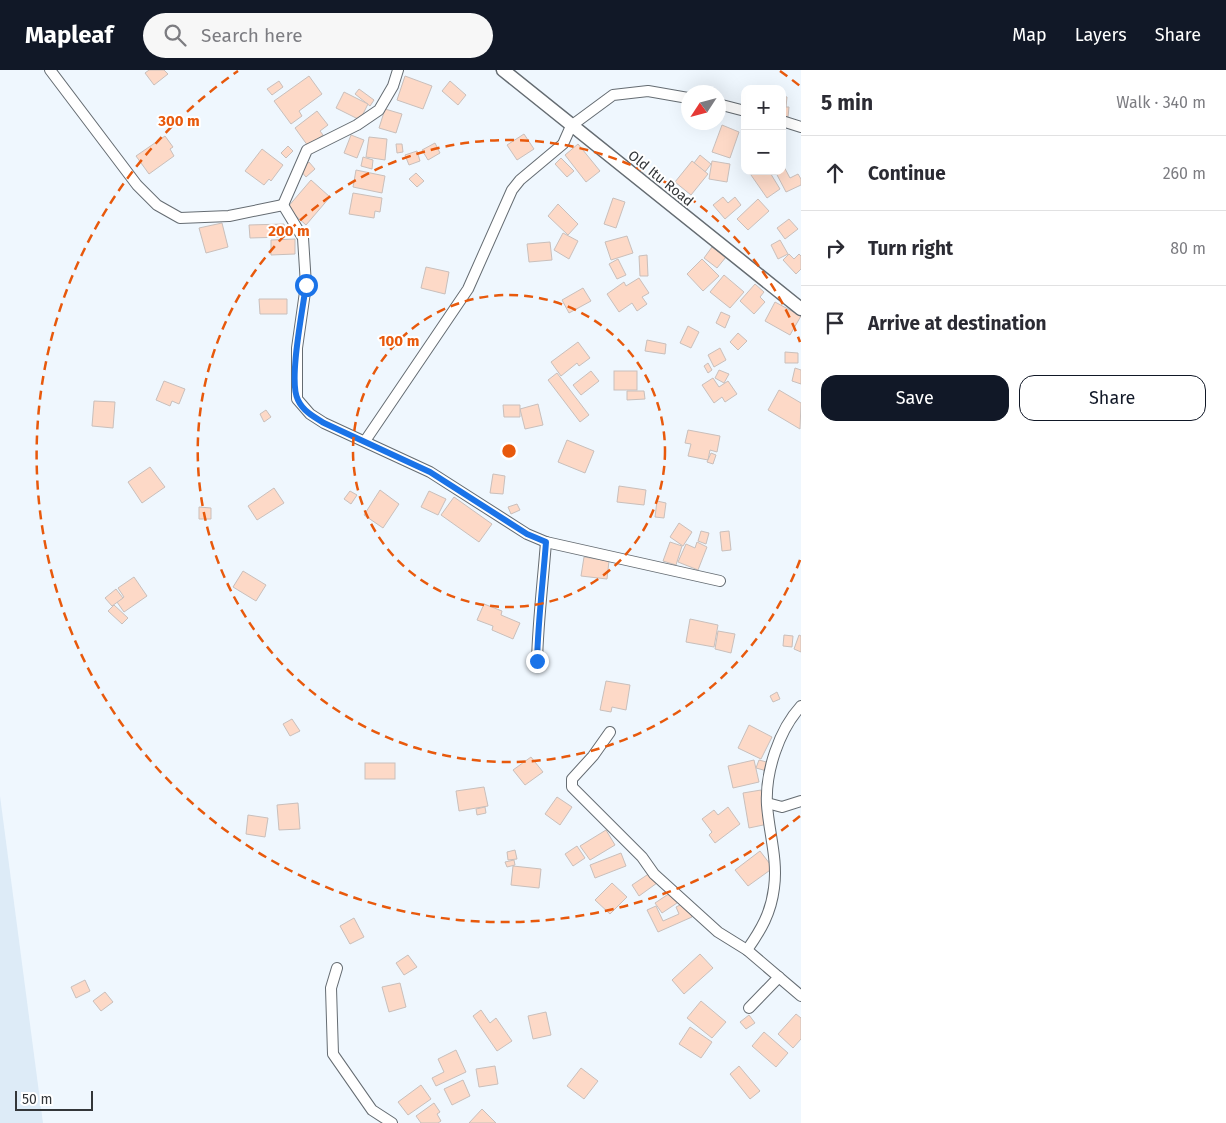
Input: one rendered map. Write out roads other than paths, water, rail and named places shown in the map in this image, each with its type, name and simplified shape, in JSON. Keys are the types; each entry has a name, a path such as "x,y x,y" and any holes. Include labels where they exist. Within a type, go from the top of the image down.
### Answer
{"street":[{"path":"50,70 138,186 157,205 180,218 229,216 283,205"},
{"path":"283,205 307,150 357,125 379,110 393,86 398,70"},
{"name":"Old Itu Road","path":"503,70 801,309"},
{"path":"365,441 468,289 512,190 520,180 563,144 571,126 613,95 648,91 681,97"},
{"path":"726,106 741,110"},
{"path":"786,122 801,127"},
{"path":"283,205 303,238 306,285 297,348 297,399 310,414 324,423 430,472 527,534 546,542 720,581"},
{"path":"537,661 538,615 544,580 546,542"},
{"path":"747,950 765,924 774,889 775,860 767,803 771,771 780,740 790,718 801,706"},
{"path":"610,732 593,756 572,779 572,787 642,857 654,874 718,932 747,950 801,996"},
{"path":"767,803 782,806 801,801"},
{"path":"337,968 331,988 333,1054 372,1110 392,1123"},
{"path":"748,1008 779,977"}]}
